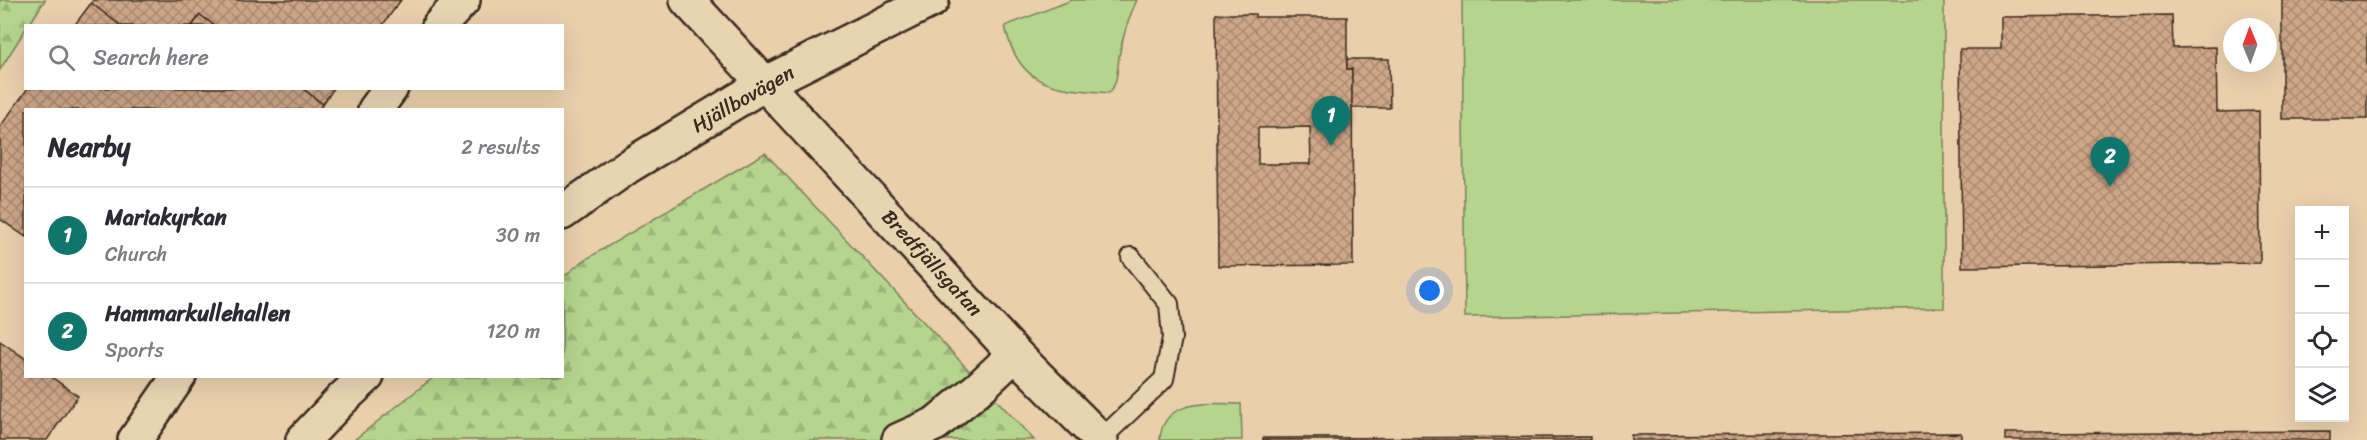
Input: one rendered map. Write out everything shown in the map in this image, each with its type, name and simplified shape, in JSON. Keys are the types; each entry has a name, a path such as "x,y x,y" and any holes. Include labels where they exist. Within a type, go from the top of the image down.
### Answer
{"street":[{"path":"441,24 463,0"},
{"name":"Bredfjällsgatan","path":"687,0 1016,354 1101,440"},
{"name":"Hjällbovägen","path":"564,212 627,167 766,83 932,0"},
{"path":"376,108 390,90"},
{"path":"898,440 935,424 1016,354"},
{"path":"135,440 178,378"},
{"path":"303,440 365,378"}],"lane":[{"path":"1101,440 1164,379 1172,338 1169,304 1131,257"}],"green space":[{"path":"0,0 45,0 30,24 24,24 24,32 0,70"},
{"path":"1072,0 1137,0 1123,38 1116,79 1109,93 1072,89 1042,81 1030,74 1011,47 1005,26"},
{"path":"1462,0 1944,0 1944,308 1465,317"},
{"path":"765,153 1034,440 354,440 433,378 564,378 564,276 583,261"},
{"path":"1203,404 1241,404 1242,440 1160,440 1163,426 1169,416 1179,410"}],"building":[{"path":"93,0 401,0 383,24 212,24 200,15 193,24 118,24 91,3"},
{"path":"2282,0 2367,0 2367,119 2282,119"},
{"path":"91,3 118,24 75,24"},
{"path":"1216,14 1255,14 1255,17 1347,17 1347,69 1352,69 1353,265 1218,266","holes":["1310,127 1311,164 1258,164 1258,128"]},
{"path":"200,15 212,24 193,24"},
{"path":"2172,15 2173,48 2216,47 2217,112 2259,111 2260,263 1962,267 1960,49 2001,49 2001,17"},
{"path":"1347,59 1389,59 1390,108 1352,108 1352,69 1347,69"},
{"path":"27,90 305,90 323,104 320,108 24,108 24,236 0,219 0,127"},
{"path":"305,90 333,90 323,104"},
{"path":"0,341 24,358 24,378 53,378 78,396 47,440 0,440"},
{"path":"2330,431 2330,440 2005,440 2005,433"},
{"path":"1961,433 1961,440 1631,440 1631,435"},
{"path":"1590,437 1590,440 1263,440 1263,438"}],"place":[{"name":"Mariakyrkan","path":"1331,146"},
{"name":"Hammarkullehallen","path":"2110,187"}]}
